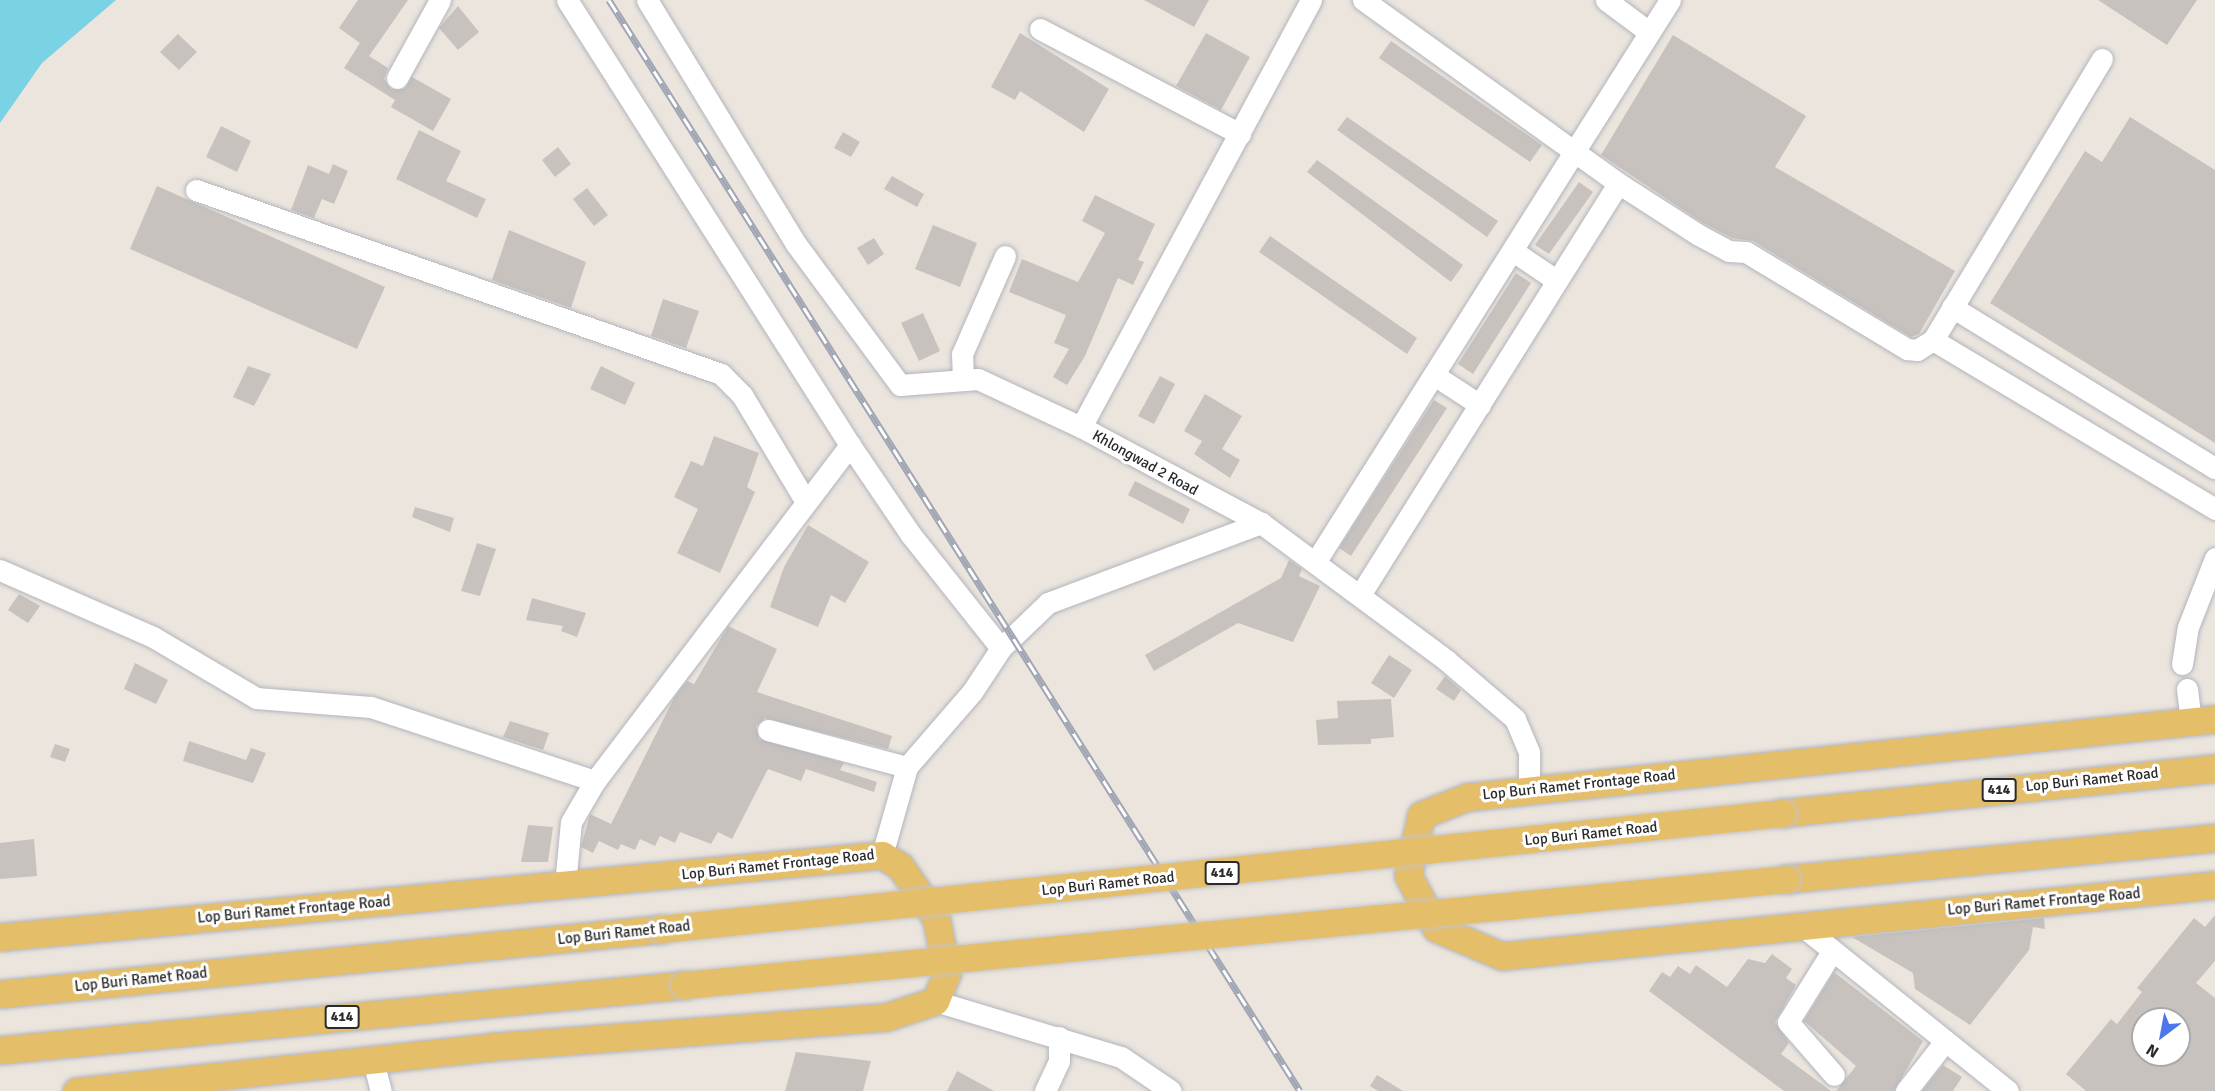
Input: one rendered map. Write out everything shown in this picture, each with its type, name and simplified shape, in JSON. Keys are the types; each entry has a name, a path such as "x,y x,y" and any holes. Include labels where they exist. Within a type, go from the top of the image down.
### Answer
{"main road":[{"name":"Lop Buri Ramet Frontage Road","path":"2203,720 1529,787 1467,797 1421,815 1408,875 1436,928 1463,944 1502,956 2215,885"},
{"name":"Lop Buri Ramet Road","path":"0,993 662,929 2215,768"},
{"name":"414","path":"0,1050 2215,838"},
{"name":"Lop Buri Ramet Frontage Road","path":"0,937 882,855 900,866 936,918 947,973 935,1002"},
{"path":"76,1091 373,1060 886,1017 935,1002"},
{"path":"364,1015 373,1060"}],"street":[{"path":"397,78 440,0"},
{"path":"567,0 850,446 910,535 1001,648"},
{"path":"647,0 796,244 900,385 978,379 1082,427"},
{"name":"Khlongwad 2 Road","path":"1311,0 1082,427 1261,524 1316,561 1360,595 1515,720 1529,752 1529,787"},
{"path":"1363,0 1618,183 1722,248 1746,252 1907,349 1933,340 2102,59"},
{"path":"1606,0 1649,32"},
{"path":"1316,561 1670,0"},
{"path":"1040,28 1240,134"},
{"path":"1360,595 1618,183"},
{"path":"196,190 721,374 742,394 806,502"},
{"path":"1513,251 1556,280"},
{"path":"963,380 962,354 1005,256"},
{"path":"1952,307 2215,468"},
{"path":"1933,340 2215,509"},
{"path":"1434,375 1479,405"},
{"path":"2084,430 2103,400"},
{"path":"565,885 571,822 595,781 850,446"},
{"path":"882,855 907,767 972,692 1001,648 1048,603 1261,524"},
{"path":"2182,664 2188,627 2215,558"},
{"path":"0,570 153,637 256,698 371,707 595,781"},
{"path":"2187,689 2203,720"},
{"path":"768,730 907,767"},
{"path":"1802,925 1831,953 1943,1044 2008,1091"},
{"path":"1831,953 1788,1022 1834,1075"},
{"path":"935,1002 1059,1037 1121,1058 1171,1091"},
{"path":"1045,1091 1059,1061 1059,1037"},
{"path":"1906,1091 1943,1044"},
{"path":"373,1060 381,1091"}],"water":[{"path":"0,0 116,0 42,63 0,123"}],"building":[{"path":"358,0 408,0 369,56 388,68 384,79 391,89 404,89 412,77 451,99 433,131 391,107 395,100 344,68 360,43 339,28"},
{"path":"1144,0 1209,0 1194,27"},
{"path":"2098,0 2197,0 2167,45"},
{"path":"458,6 479,32 458,50 439,28"},
{"path":"1020,33 1109,89 1084,132 1020,91 1015,100 991,87"},
{"path":"1206,33 1250,57 1221,110 1176,86"},
{"path":"178,34 197,52 179,70 160,52"},
{"path":"1673,35 1806,116 1775,167 1955,271 1919,334 1911,337 1753,241 1732,238 1703,223 1601,155"},
{"path":"1391,41 1542,145 1530,162 1379,58"},
{"path":"1347,117 1498,221 1487,237 1337,130"},
{"path":"2130,117 2215,170 2215,443 1990,303 2085,151 2102,162"},
{"path":"221,126 251,141 237,172 206,157"},
{"path":"419,130 461,151 446,181 486,199 477,218 396,179"},
{"path":"843,132 860,142 851,157 834,148"},
{"path":"558,147 571,164 555,177 542,160"},
{"path":"1317,160 1463,265 1451,282 1307,172"},
{"path":"333,164 348,171 334,204 322,199 314,218 291,210 308,165 329,174"},
{"path":"892,176 924,194 917,207 884,189"},
{"path":"1579,182 1593,192 1549,254 1535,245"},
{"path":"157,186 385,287 357,349 130,249"},
{"path":"587,188 608,215 594,226 573,199"},
{"path":"1095,195 1155,224 1138,260 1144,262 1133,285 1118,278 1085,356 1067,385 1053,377 1069,349 1054,343 1066,315 1009,292 1022,259 1078,282 1105,233 1082,221"},
{"path":"933,225 977,243 960,287 915,269"},
{"path":"509,230 586,262 571,308 492,280"},
{"path":"1270,236 1417,338 1407,354 1259,252"},
{"path":"874,238 884,254 868,265 857,248"},
{"path":"1516,273 1531,283 1473,374 1458,364"},
{"path":"663,299 699,311 686,348 651,336"},
{"path":"923,313 940,351 919,361 901,323"},
{"path":"248,366 271,374 254,406 233,397"},
{"path":"601,366 635,383 625,405 590,389"},
{"path":"1160,376 1175,384 1154,424 1138,416"},
{"path":"1205,394 1242,416 1222,449 1240,460 1230,478 1194,454 1202,441 1184,431"},
{"path":"1434,400 1447,408 1351,556 1339,548"},
{"path":"714,436 759,453 747,487 755,492 720,573 677,553 698,509 674,497 691,461 703,466"},
{"path":"1135,481 1190,509 1183,524 1128,495"},
{"path":"415,507 454,518 450,532 412,517"},
{"path":"808,525 869,562 845,603 831,595 818,627 770,607 784,567"},
{"path":"477,543 496,549 480,596 461,591"},
{"path":"1289,560 1302,569 1299,576 1320,586 1293,642 1238,623 1154,671 1145,655 1281,578"},
{"path":"19,594 40,606 28,623 8,610"},
{"path":"532,598 586,613 577,637 561,631 563,626 526,620"},
{"path":"728,626 777,649 757,692 892,736 888,749 765,718 756,726 759,739 844,763 840,770 877,782 874,792 806,769 801,781 768,769 732,839 718,832 711,844 680,832 675,843 660,836 655,846 640,839 635,850 621,844 618,850 599,841 593,853 581,847 590,814 611,824 674,698 687,681 694,684"},
{"path":"1389,655 1412,670 1394,698 1371,683"},
{"path":"135,663 168,680 156,704 124,689"},
{"path":"1445,676 1461,690 1454,701 1436,689"},
{"path":"1391,699 1394,737 1371,739 1371,744 1318,745 1316,720 1338,718 1337,701"},
{"path":"510,721 549,733 543,750 503,737"},
{"path":"189,741 246,760 251,748 266,753 253,783 183,761"},
{"path":"55,744 70,749 65,762 50,757"},
{"path":"528,825 553,827 548,862 521,862"},
{"path":"34,839 37,876 0,879 0,843"},
{"path":"2215,915 2215,961 2196,983 2215,998 2215,1091 2086,1091 2066,1074 2111,1019 2117,1024 2142,992 2137,988 2194,918 2205,927"},
{"path":"2044,918 2045,929 2033,927 2029,950 1970,1025 1915,989 1913,973 1852,937"},
{"path":"1772,954 1792,969 1786,978 1796,985 1775,1022 1789,1043 1781,1054 1831,1091 1784,1091 1649,991 1662,972 1670,977 1678,966 1690,974 1696,965 1727,987 1748,959 1765,963"},
{"path":"1834,972 1923,1041 1894,1091 1836,1091 1856,1066 1804,1021"},
{"path":"796,1052 871,1061 863,1091 785,1091"},
{"path":"1943,1065 1962,1077 1953,1091 1922,1091"},
{"path":"957,1071 994,1091 947,1091"},
{"path":"1377,1075 1403,1091 1378,1091 1370,1086"}],"railway":[{"path":"609,0 1300,1091"}]}
